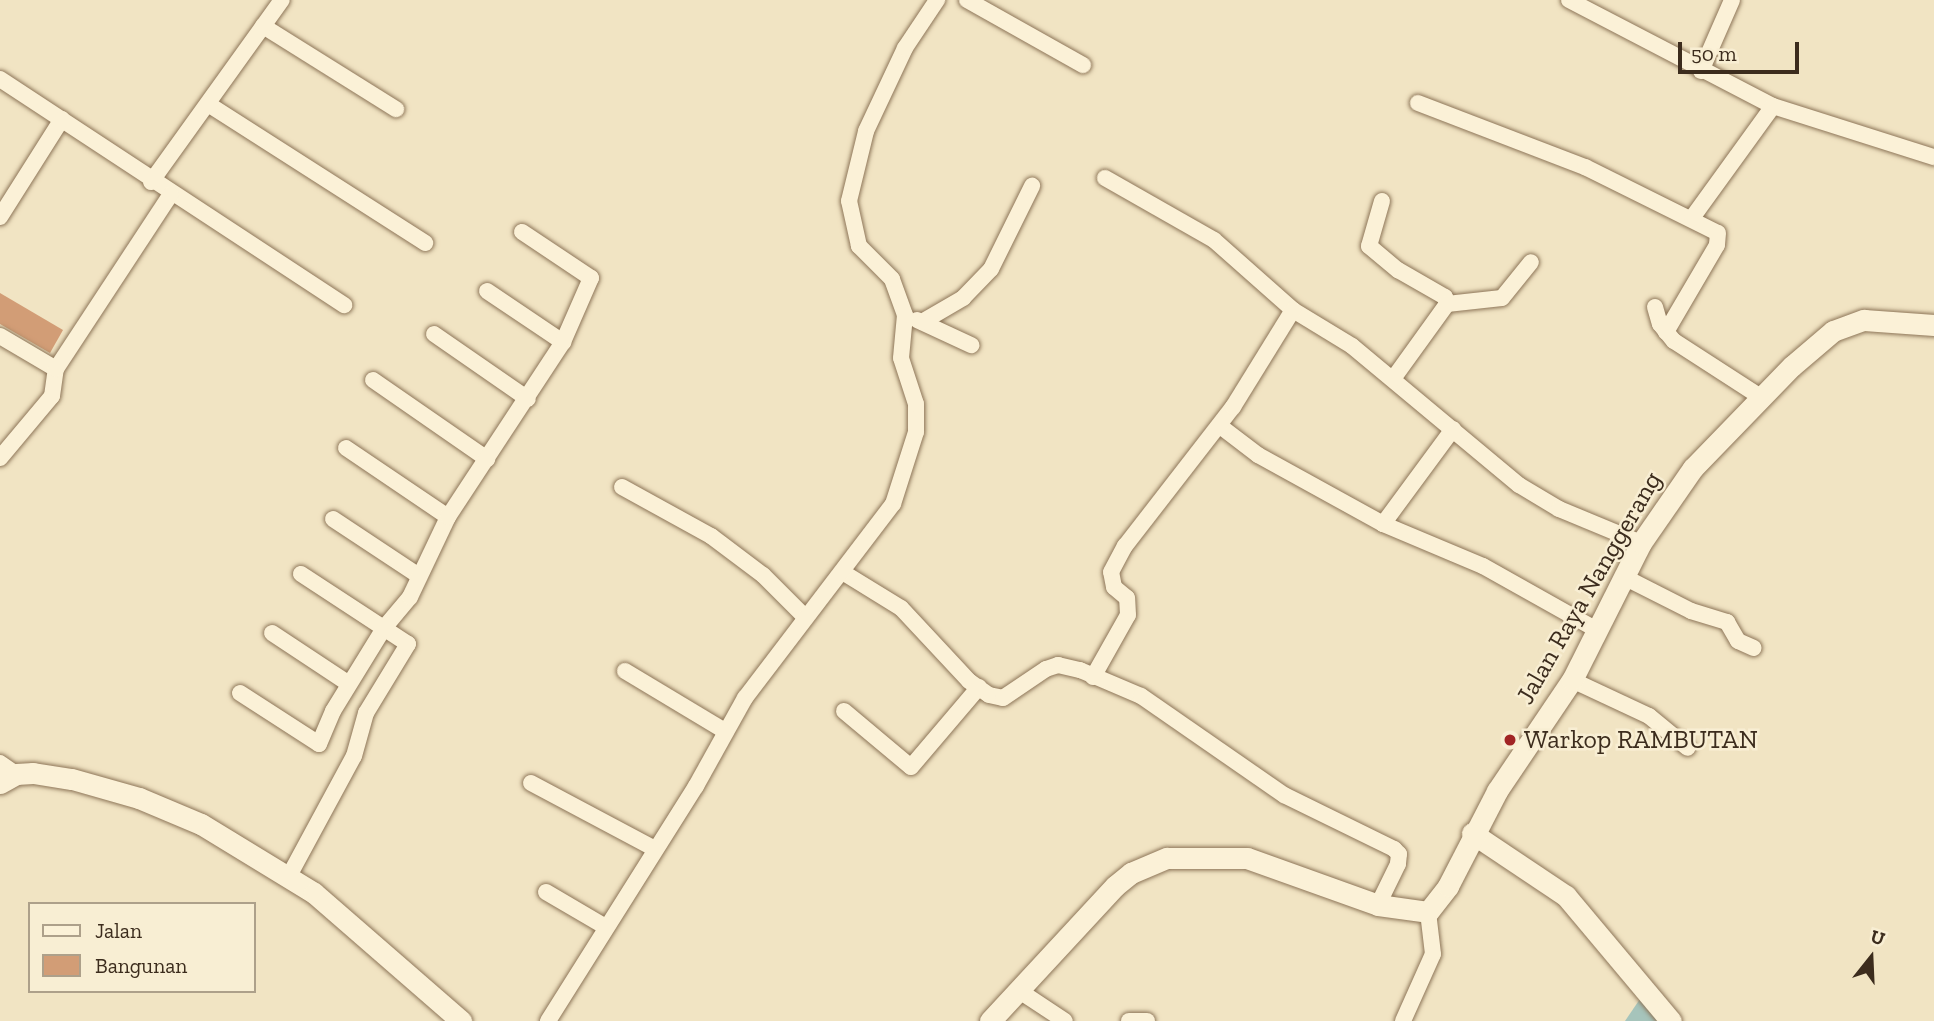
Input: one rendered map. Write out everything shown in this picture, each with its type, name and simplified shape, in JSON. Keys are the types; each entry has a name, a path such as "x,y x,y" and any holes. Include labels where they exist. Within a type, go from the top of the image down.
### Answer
{"street":[{"path":"151,182 282,0"},
{"path":"548,1021 604,926 696,786 725,731 804,616 844,573 893,504 916,432 916,404 901,358 905,316 892,279 864,252 853,231 851,178 866,131 905,48 937,0"},
{"path":"967,0 1083,65"},
{"path":"1569,0 1701,71 1773,106 1934,157"},
{"path":"1701,71 1732,0"},
{"path":"263,26 396,109"},
{"path":"0,79 151,182 344,305"},
{"path":"1418,103 1585,167 1716,231 1720,239 1666,332"},
{"path":"208,104 425,243"},
{"path":"1692,218 1773,106"},
{"path":"0,216 6,196 62,119"},
{"path":"1105,178 1214,240 1293,310 1352,346 1453,429 1476,453 1537,497 1641,543"},
{"path":"922,321 963,298 991,269 1032,186"},
{"path":"0,458 51,396 56,369 171,194"},
{"path":"1382,201 1369,246 1398,270 1445,297 1447,304"},
{"path":"240,693 319,744 349,684 384,628 410,597 448,517 563,342 591,278 522,232"},
{"path":"1393,379 1447,304 1502,298 1531,262"},
{"path":"486,291 563,342"},
{"path":"1654,307 1666,332 1762,398"},
{"path":"1093,677 1128,615 1127,598 1114,587 1111,572 1125,546 1220,426 1293,310"},
{"path":"905,316 922,321 971,345"},
{"name":"Jalan Raya Nanggerang","path":"1428,912 1448,886 1472,833 1572,681 1641,543 1672,493 1813,346 1848,322 1934,326"},
{"path":"434,334 528,399"},
{"path":"0,336 56,369"},
{"path":"373,380 487,459"},
{"path":"1220,426 1258,456 1383,524 1483,566 1597,630"},
{"path":"1383,524 1453,429"},
{"path":"346,448 448,517"},
{"path":"622,487 712,536 763,575 804,616"},
{"path":"333,519 419,576"},
{"path":"844,573 901,608 979,687 1003,698 1034,675 1058,665 1093,677 1162,709 1284,795 1394,849 1399,854 1398,864 1378,905"},
{"path":"289,876 354,756 366,713 408,643 302,574"},
{"path":"1624,577 1691,611 1727,622 1738,640 1754,648"},
{"path":"272,633 349,684"},
{"path":"625,671 725,731"},
{"path":"1572,681 1649,716 1688,748"},
{"path":"844,711 911,767 979,687"},
{"path":"5,773 72,779 169,809 289,876 338,912 461,1021"},
{"path":"531,783 655,849"},
{"path":"1472,833 1566,896 1671,1021"},
{"path":"990,1021 1115,886 1131,873 1167,858 1218,856 1268,862 1378,905 1428,912 1433,954 1403,1021"},
{"path":"545,892 604,926"},
{"path":"1018,990 1065,1021"},
{"path":"1129,1021 1147,1021"}],"water":[{"path":"1642,996 1663,1021 1625,1021"}],"building":[{"path":"0,293 63,330 50,353 0,324"}],"place":[{"name":"Warkop RAMBUTAN","path":"1510,740"}]}
